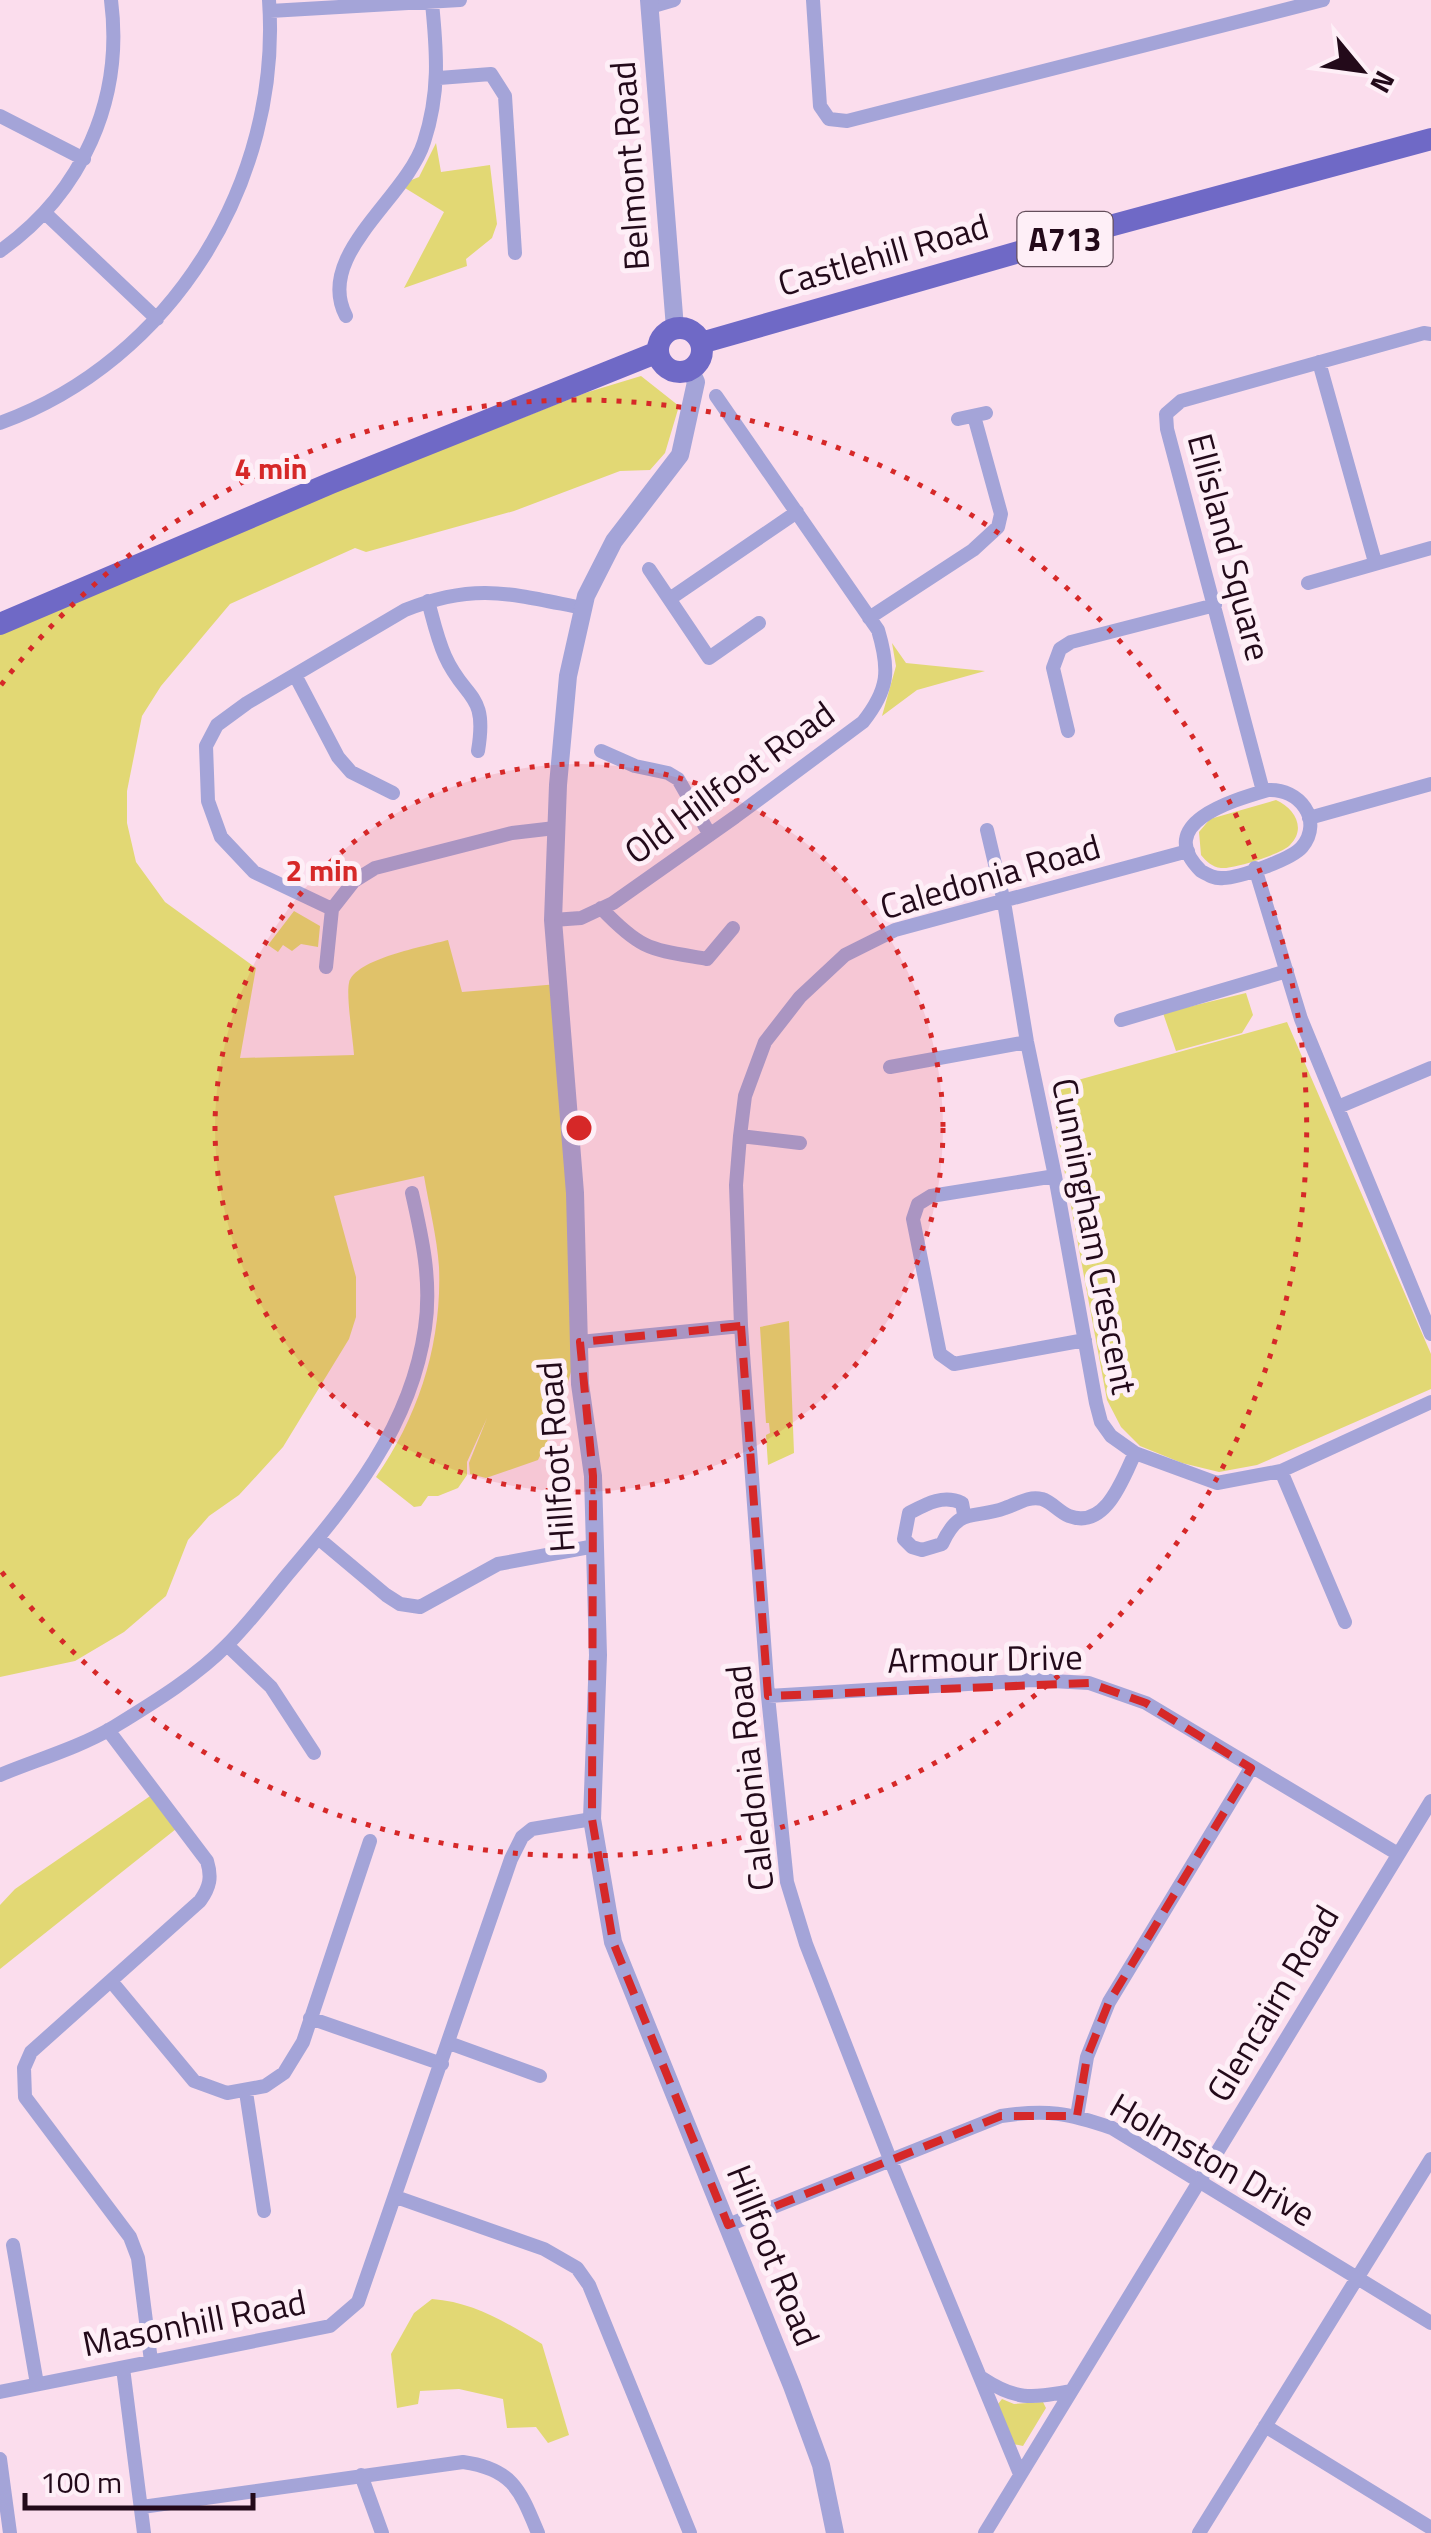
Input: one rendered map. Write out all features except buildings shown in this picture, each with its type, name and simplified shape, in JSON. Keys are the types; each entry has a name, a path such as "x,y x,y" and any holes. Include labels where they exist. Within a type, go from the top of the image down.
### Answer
{"main road":[{"name":"Castlehill Road","path":"701,343 1106,227 1431,140"},
{"path":"674,328 691,330 701,343 699,361 690,369 669,369 658,352 660,340 674,328"},
{"path":"0,624 658,352"}],"street":[{"path":"0,252 45,213 84,160 108,89 113,50 111,0"},
{"path":"0,423 38,408 118,356 157,318 208,251 244,175 266,85 269,5 460,0"},
{"path":"649,3 674,0"},
{"path":"813,0 820,106 830,120 847,121 1323,0"},
{"path":"346,316 337,298 340,273 357,238 402,185 424,144 439,78 432,3"},
{"name":"Belmont Road","path":"649,3 674,328"},
{"path":"439,78 491,74 504,96 515,252"},
{"path":"0,116 84,160"},
{"path":"45,213 157,318"},
{"name":"Ellisland Square","path":"1263,791 1166,414 1181,401 1431,334"},
{"path":"1319,362 1375,562"},
{"name":"Hillfoot Road","path":"690,369 696,382 680,455 614,540 583,608 568,676 556,828 553,920 574,1194 580,1384 592,1476 598,1655 592,1818 613,1942 821,2465 835,2533"},
{"name":"Old Hillfoot Road","path":"553,920 582,918 601,908 710,835 848,735 878,702 884,686 887,660 878,630 716,396"},
{"path":"870,618 973,550 998,527 1001,514 973,416"},
{"path":"671,598 797,512"},
{"path":"1308,583 1431,548"},
{"path":"649,569 708,658 759,623"},
{"path":"332,909 276,886 254,872 221,837 208,800 206,746 217,725 295,675 428,600 460,592 503,592 583,608"},
{"path":"428,600 458,688 480,706 478,751"},
{"path":"1068,731 1054,668 1060,649 1070,642 1215,604"},
{"path":"295,675 338,757 354,774 393,794"},
{"path":"628,762 632,744"},
{"path":"601,751 668,772 678,779 710,835"},
{"path":"354,774 362,756"},
{"path":"1310,818 1431,784"},
{"path":"1281,790 1294,795 1310,818 1308,836 1298,851 1224,878 1210,876 1196,866 1188,850 1188,836 1198,818 1263,791 1281,790"},
{"path":"326,967 332,909 354,881 375,868 512,833 556,828"},
{"name":"Cunningham Crescent","path":"987,829 1004,902 1084,1340 1102,1422 1111,1436 1135,1453 1217,1483 1281,1471 1431,1402"},
{"name":"Caledonia Road","path":"1020,2474 890,2159 806,1944 786,1882 740,1326 736,1185 740,1136 745,1096 766,1042 800,996 846,955 895,930 1188,850"},
{"path":"1255,868 1301,1019 1431,1334"},
{"path":"601,908 629,938 654,950 706,958 733,928"},
{"path":"1122,1020 1287,971"},
{"name":"Cunningham Crescent","path":"890,1068 1027,1042"},
{"path":"1338,1107 1431,1068"},
{"path":"740,1136 800,1143"},
{"path":"1056,1176 930,1196 918,1204 913,1219 940,1354 954,1364 1084,1340"},
{"path":"0,1774 108,1730 176,1686 228,1645 318,1538 380,1455 405,1406 426,1324 425,1248 412,1193"},
{"path":"580,1342 740,1326"},
{"path":"964,1514 962,1503 952,1498 936,1500 908,1514 904,1538 912,1547 933,1548 942,1544 964,1514 1006,1508 1029,1499 1045,1500 1070,1516 1088,1518 1104,1509 1135,1453"},
{"path":"1281,1471 1345,1622"},
{"path":"318,1538 386,1595 400,1604 420,1606 498,1564 594,1546"},
{"path":"228,1645 272,1686 314,1753"},
{"name":"Armour Drive","path":"768,1696 1033,1680 1089,1683 1146,1704 1398,1854"},
{"path":"108,1730 197,1846 211,1874 208,1890 31,2052 23,2082 25,2098 130,2237 138,2258 151,2362"},
{"path":"1077,2116 1087,2056 1109,2002 1251,1768"},
{"name":"Glencairn Road","path":"985,2533 1431,1800"},
{"name":"Masonhill Road","path":"0,2392 330,2326 358,2302 522,1837 548,1824 592,1818"},
{"path":"111,1981 194,2082 226,2093 265,2086 284,2074 303,2042 370,1841"},
{"path":"310,2018 442,2064"},
{"path":"449,2043 540,2076"},
{"path":"246,2092 264,2211"},
{"name":"Holmston Drive","path":"728,2225 1001,2116 1040,2110 1077,2116 1112,2128 1431,2323"},
{"path":"1200,2533 1431,2159"},
{"path":"396,2197 544,2249 577,2268 589,2286 690,2533"},
{"path":"13,2245 37,2384"},
{"path":"123,2368 144,2533"},
{"path":"981,2378 1012,2395 1032,2398 1071,2391"},
{"path":"1266,2426 1431,2528"},
{"path":"0,2458 7,2531"},
{"path":"142,2507 463,2462 488,2466 507,2476 521,2492 538,2533"},
{"path":"361,2475 382,2533"}],"highlighted area":[{"path":"741,1326 768,1696 1089,1683 1146,1703 1251,1768 1109,2002 1087,2057 1077,2116 1001,2116 728,2225 613,1942 592,1819 593,1476 580,1342"}],"shaded area":[{"path":"436,143 441,172 490,165 497,224 492,238 466,259 467,266 404,288 444,212 405,188 409,181 419,177"},
{"path":"641,376 679,406 665,453 650,470 620,471 514,511 366,552 355,548 230,604 161,686 142,716 127,791 127,823 136,862 165,902 256,968 240,1058 354,1055 348,989 354,975 377,960 448,940 462,992 558,984 580,1342 555,1425 538,1460 486,1478 470,1474 469,1463 487,1418 467,1462 467,1475 458,1488 428,1496 421,1506 414,1507 376,1477 404,1429 425,1377 439,1295 437,1244 424,1176 334,1196 356,1277 356,1317 349,1339 283,1447 239,1495 209,1516 188,1540 166,1596 124,1632 75,1661 0,1677 0,624 585,393"},
{"path":"892,643 906,663 985,671 917,690 882,716 896,666"},
{"path":"1276,800 1293,813 1298,825 1295,839 1285,849 1227,868 1215,866 1201,855 1199,832 1210,819"},
{"path":"294,911 320,926 318,947 301,944 292,951 283,945 278,952 268,945"},
{"path":"1246,993 1253,1015 1242,1033 1176,1051 1163,1013"},
{"path":"1287,1022 1431,1354 1431,1389 1257,1465 1219,1472 1182,1463 1140,1446 1121,1427 1107,1400 1049,1088"},
{"path":"789,1321 794,1453 768,1465 766,1435 770,1433 766,1423 760,1327"},
{"path":"156,1792 181,1825 0,1969 0,1905 15,1889"},
{"path":"432,2299 476,2309 542,2344 569,2435 548,2443 536,2427 507,2428 503,2399 459,2389 420,2391 418,2404 397,2408 391,2354 414,2313"},
{"path":"1002,2399 1014,2404 1043,2402 1046,2408 1023,2446 1013,2444 998,2404"}]}
